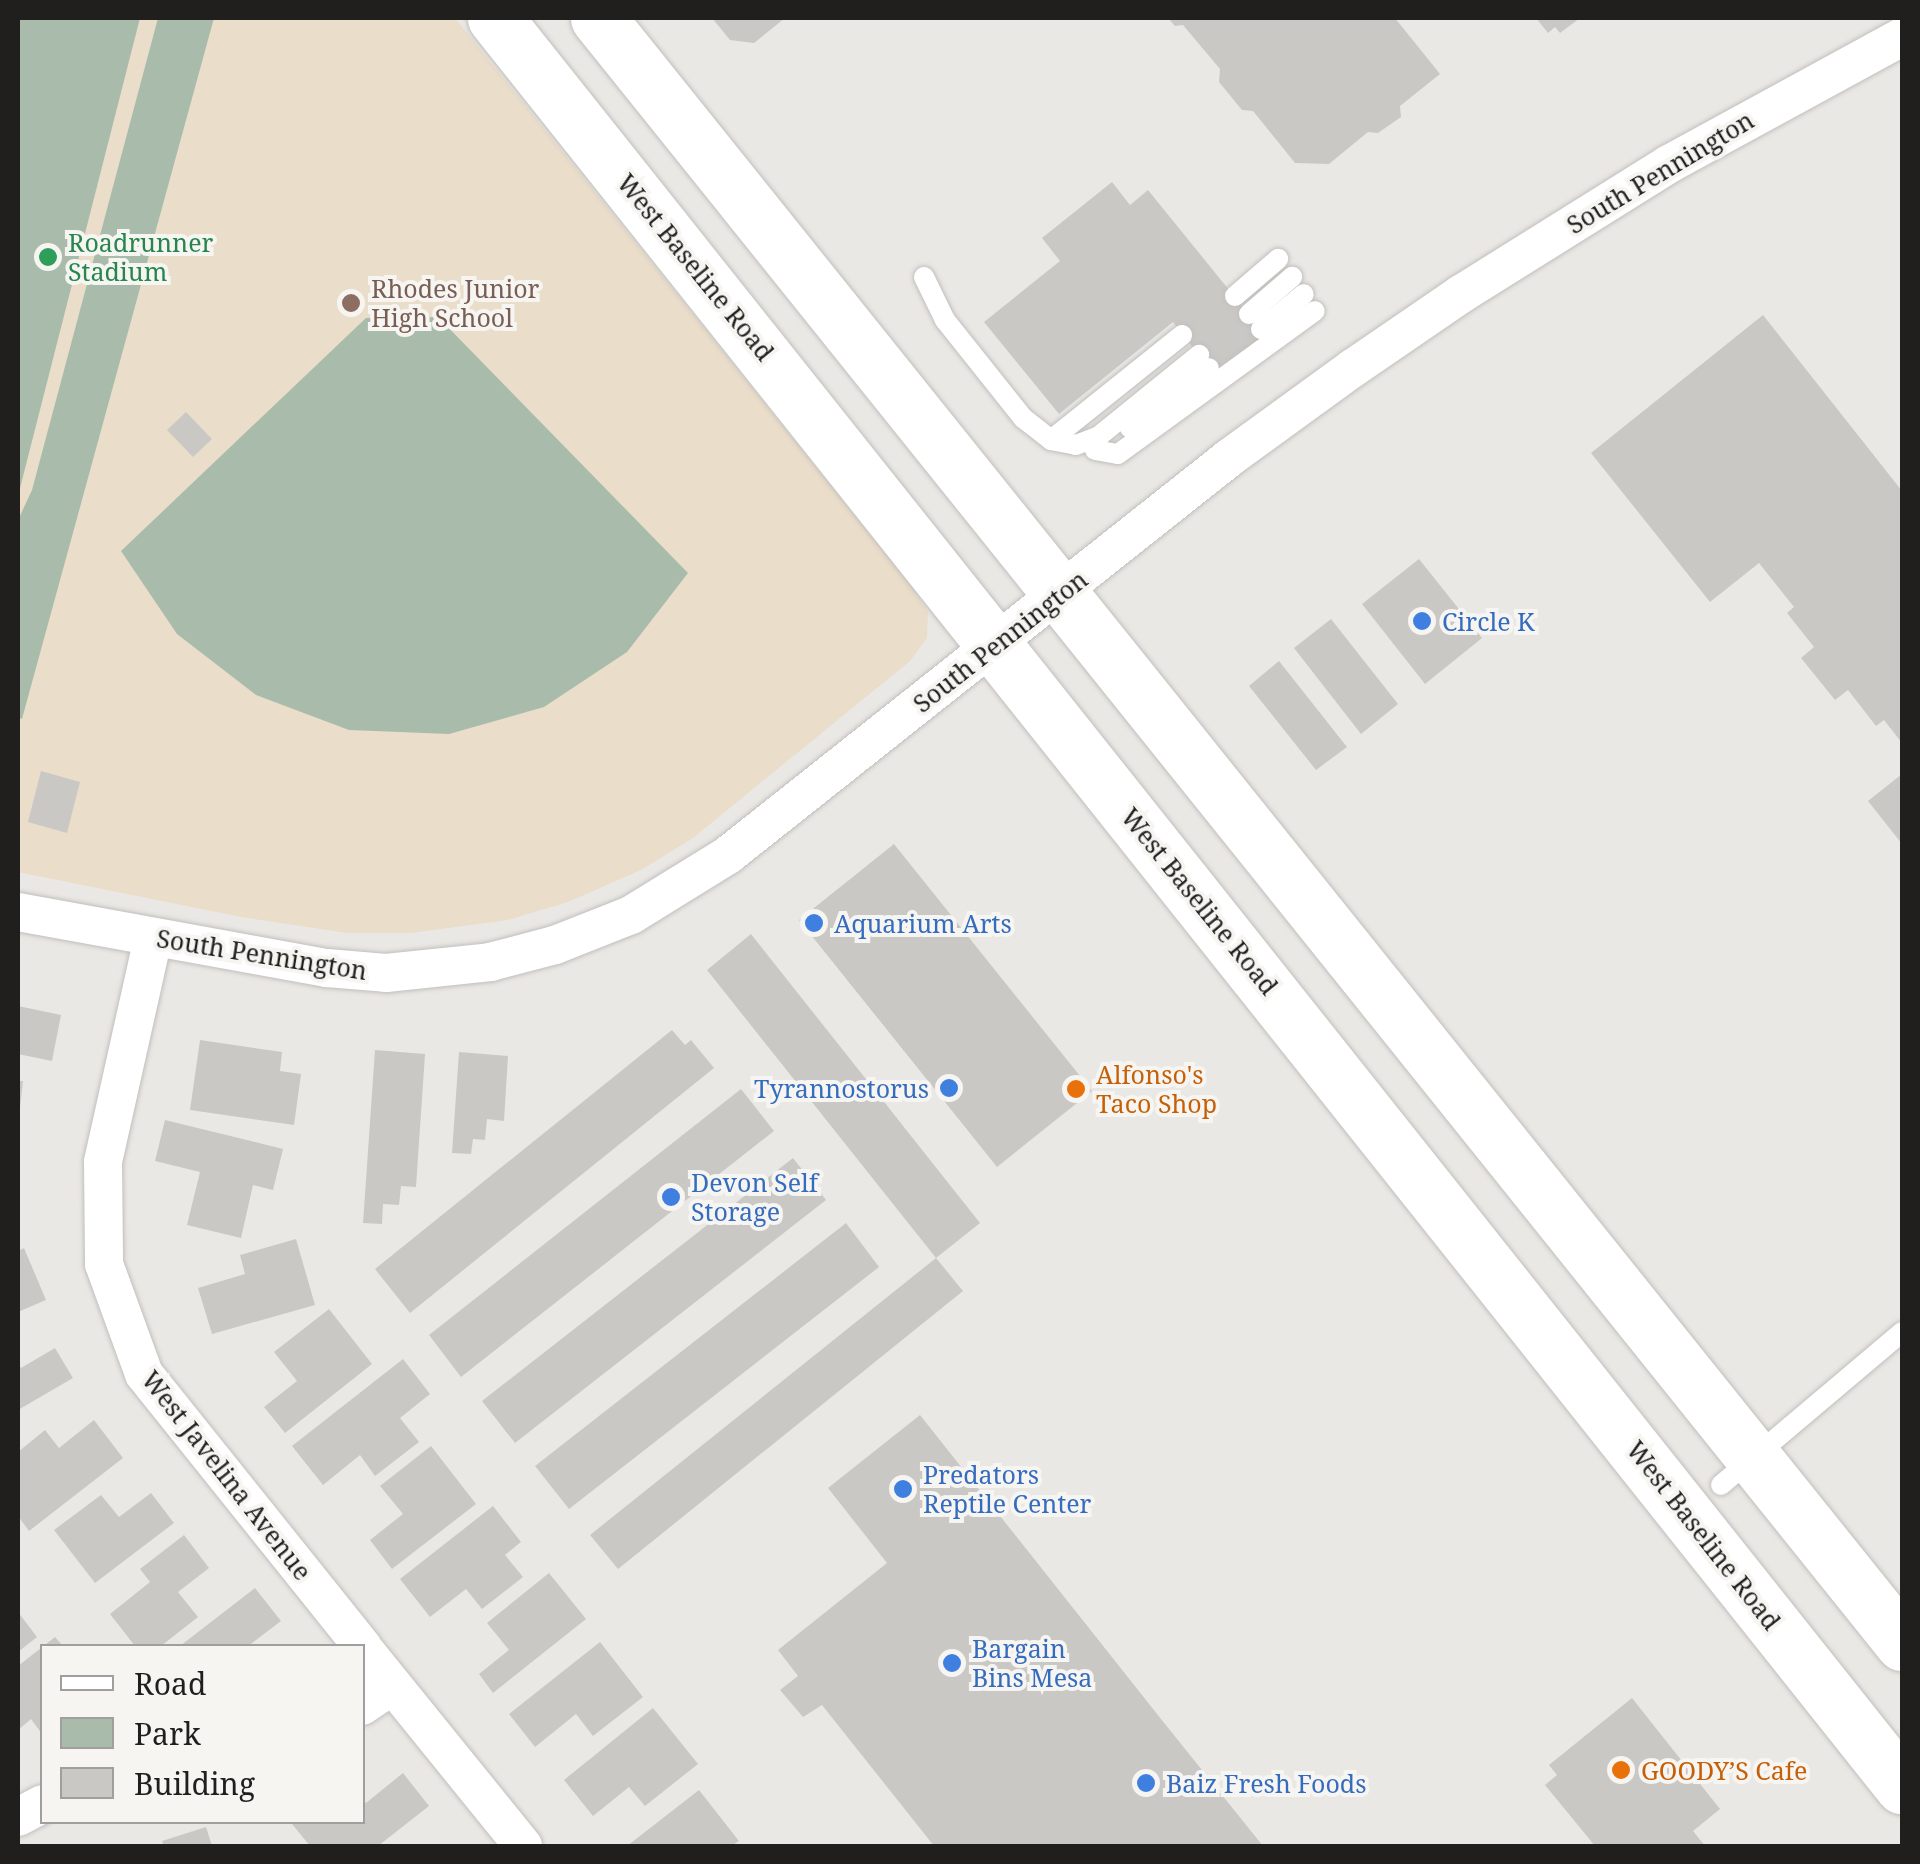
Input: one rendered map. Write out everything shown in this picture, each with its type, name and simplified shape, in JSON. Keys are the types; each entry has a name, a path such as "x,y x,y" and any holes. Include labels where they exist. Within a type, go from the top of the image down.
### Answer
{"main road":[{"name":"West Baseline Road","path":"495,18 1902,1786"},
{"path":"598,18 1061,593 1737,1472 1902,1643"}],"street":[{"name":"South Pennington","path":"18,912 152,938 386,973 471,965 555,945 632,915 712,866 1229,458 1461,294 1669,164 1902,37"},
{"name":"West Javelina Avenue","path":"152,938 103,1162 104,1264 144,1374 360,1644"},
{"name":"West Javelina Avenue","path":"365,1656 378,1696 523,1846"}],"lane":[{"path":"1234,296 1278,260"},
{"path":"924,277 944,320 1022,418 1051,440 1118,454 1304,294 1255,321"},
{"path":"1051,440 1182,335"},
{"path":"1085,448 1204,362"},
{"path":"1737,1472 1902,1332"}],"shaded area":[{"name":"Rhodes Junior High School","path":"18,18 455,18 914,589 928,613 927,638 910,661 693,838 641,870 568,902 508,920 411,933 347,933 241,917 18,872"}],"green space":[{"name":"Roadrunner Stadium","path":"18,18 140,18 18,496"},
{"path":"158,18 214,18 22,719 18,717 18,520 32,490"},
{"path":"438,317 688,573 627,652 544,707 449,734 349,730 256,695 177,634 121,551 366,318"}],"building":[{"path":"712,18 785,18 754,43 730,40"},
{"path":"1168,18 1395,18 1440,74 1400,106 1401,117 1378,133 1368,132 1329,164 1295,163 1253,111 1242,110 1219,82 1220,69 1183,25 1175,26"},
{"path":"1536,18 1580,18 1560,33 1555,27 1548,33"},
{"path":"1112,182 1130,205 1148,190 1268,338 1217,379 1173,322 1059,414 984,322 1060,261 1042,238"},
{"path":"1763,315 1902,491 1902,743 1884,720 1876,726 1848,690 1835,700 1801,658 1814,647 1787,613 1794,607 1759,563 1710,602 1591,453"},
{"path":"186,412 212,439 193,457 167,430"},
{"name":"Circle K","path":"1419,559 1482,638 1425,684 1362,604"},
{"path":"1331,619 1398,704 1361,734 1294,648"},
{"path":"1279,661 1347,747 1316,770 1249,686"},
{"path":"41,771 80,782 67,833 28,822"},
{"path":"1902,774 1902,844 1868,801"},
{"path":"894,844 1092,1091 997,1167 799,920"},
{"path":"751,934 980,1223 936,1258 707,970"},
{"path":"18,1006 61,1015 52,1061 18,1054"},
{"path":"672,1030 685,1045 691,1040 714,1068 410,1313 375,1269"},
{"path":"200,1040 282,1052 280,1071 301,1074 294,1125 190,1110"},
{"path":"375,1050 425,1054 416,1187 401,1186 399,1205 383,1204 382,1224 363,1223"},
{"path":"459,1052 508,1056 504,1121 487,1119 485,1140 473,1139 471,1154 452,1153"},
{"path":"18,1081 23,1081 20,1108 18,1108"},
{"path":"741,1089 774,1131 461,1377 429,1335"},
{"path":"165,1120 283,1149 273,1190 253,1185 241,1238 187,1225 200,1172 155,1161"},
{"path":"793,1158 826,1200 515,1443 482,1401"},
{"path":"846,1223 879,1267 569,1509 535,1466"},
{"path":"296,1239 315,1305 212,1334 198,1288 245,1274 240,1255"},
{"path":"24,1248 46,1300 18,1312 18,1251"},
{"path":"936,1258 963,1291 618,1569 590,1535"},
{"path":"329,1309 372,1364 285,1433 264,1407 297,1381 274,1352"},
{"path":"55,1348 73,1378 18,1410 18,1362 21,1368"},
{"path":"403,1359 430,1394 400,1418 419,1442 375,1476 360,1455 323,1485 292,1446"},
{"name":"Bargain Bins Mesa","path":"920,1415 1263,1846 934,1846 822,1705 803,1717 780,1690 798,1676 778,1650 887,1563 828,1488"},
{"path":"94,1420 123,1458 29,1531 18,1516 18,1452 45,1430 59,1448"},
{"path":"431,1446 476,1504 392,1569 370,1540 403,1514 380,1486"},
{"path":"151,1493 174,1523 95,1583 54,1530 101,1495 119,1517"},
{"path":"493,1506 521,1542 505,1555 523,1577 482,1609 466,1589 430,1617 400,1579"},
{"path":"184,1535 209,1568 178,1592 198,1617 164,1644 133,1644 110,1614 150,1582 140,1569"},
{"path":"549,1573 586,1619 493,1693 479,1674 509,1650 487,1623"},
{"path":"255,1588 281,1621 251,1644 183,1644"},
{"path":"18,1612 37,1637 18,1652"},
{"path":"600,1642 643,1697 593,1736 576,1714 535,1747 509,1714"},
{"path":"40,1649 40,1731 31,1719 18,1730 18,1666"},
{"name":"GOODY’S Cafe","path":"1632,1698 1720,1809 1693,1831 1705,1846 1595,1846 1545,1785 1557,1775 1549,1765"},
{"path":"653,1708 698,1764 645,1806 629,1787 593,1816 564,1780"},
{"path":"403,1773 429,1806 378,1846 310,1846 292,1824 365,1824 366,1803"},
{"path":"699,1790 739,1841 731,1846 627,1846"},
{"path":"206,1827 212,1846 164,1846 162,1841"}],"place":[{"name":"Roadrunner Stadium","path":"48,257"},
{"name":"Rhodes Junior High School","path":"351,303"},
{"name":"Circle K","path":"1422,621"},
{"name":"Aquarium Arts","path":"814,923"},
{"name":"Tyrannostorus","path":"949,1088"},
{"name":"Alfonso's Taco Shop","path":"1076,1089"},
{"name":"Devon Self Storage","path":"671,1197"},
{"name":"Predators Reptile Center","path":"903,1489"},
{"name":"Bargain Bins Mesa","path":"952,1663"},
{"name":"GOODY’S Cafe","path":"1621,1770"},
{"name":"Baiz Fresh Foods","path":"1146,1783"}]}
